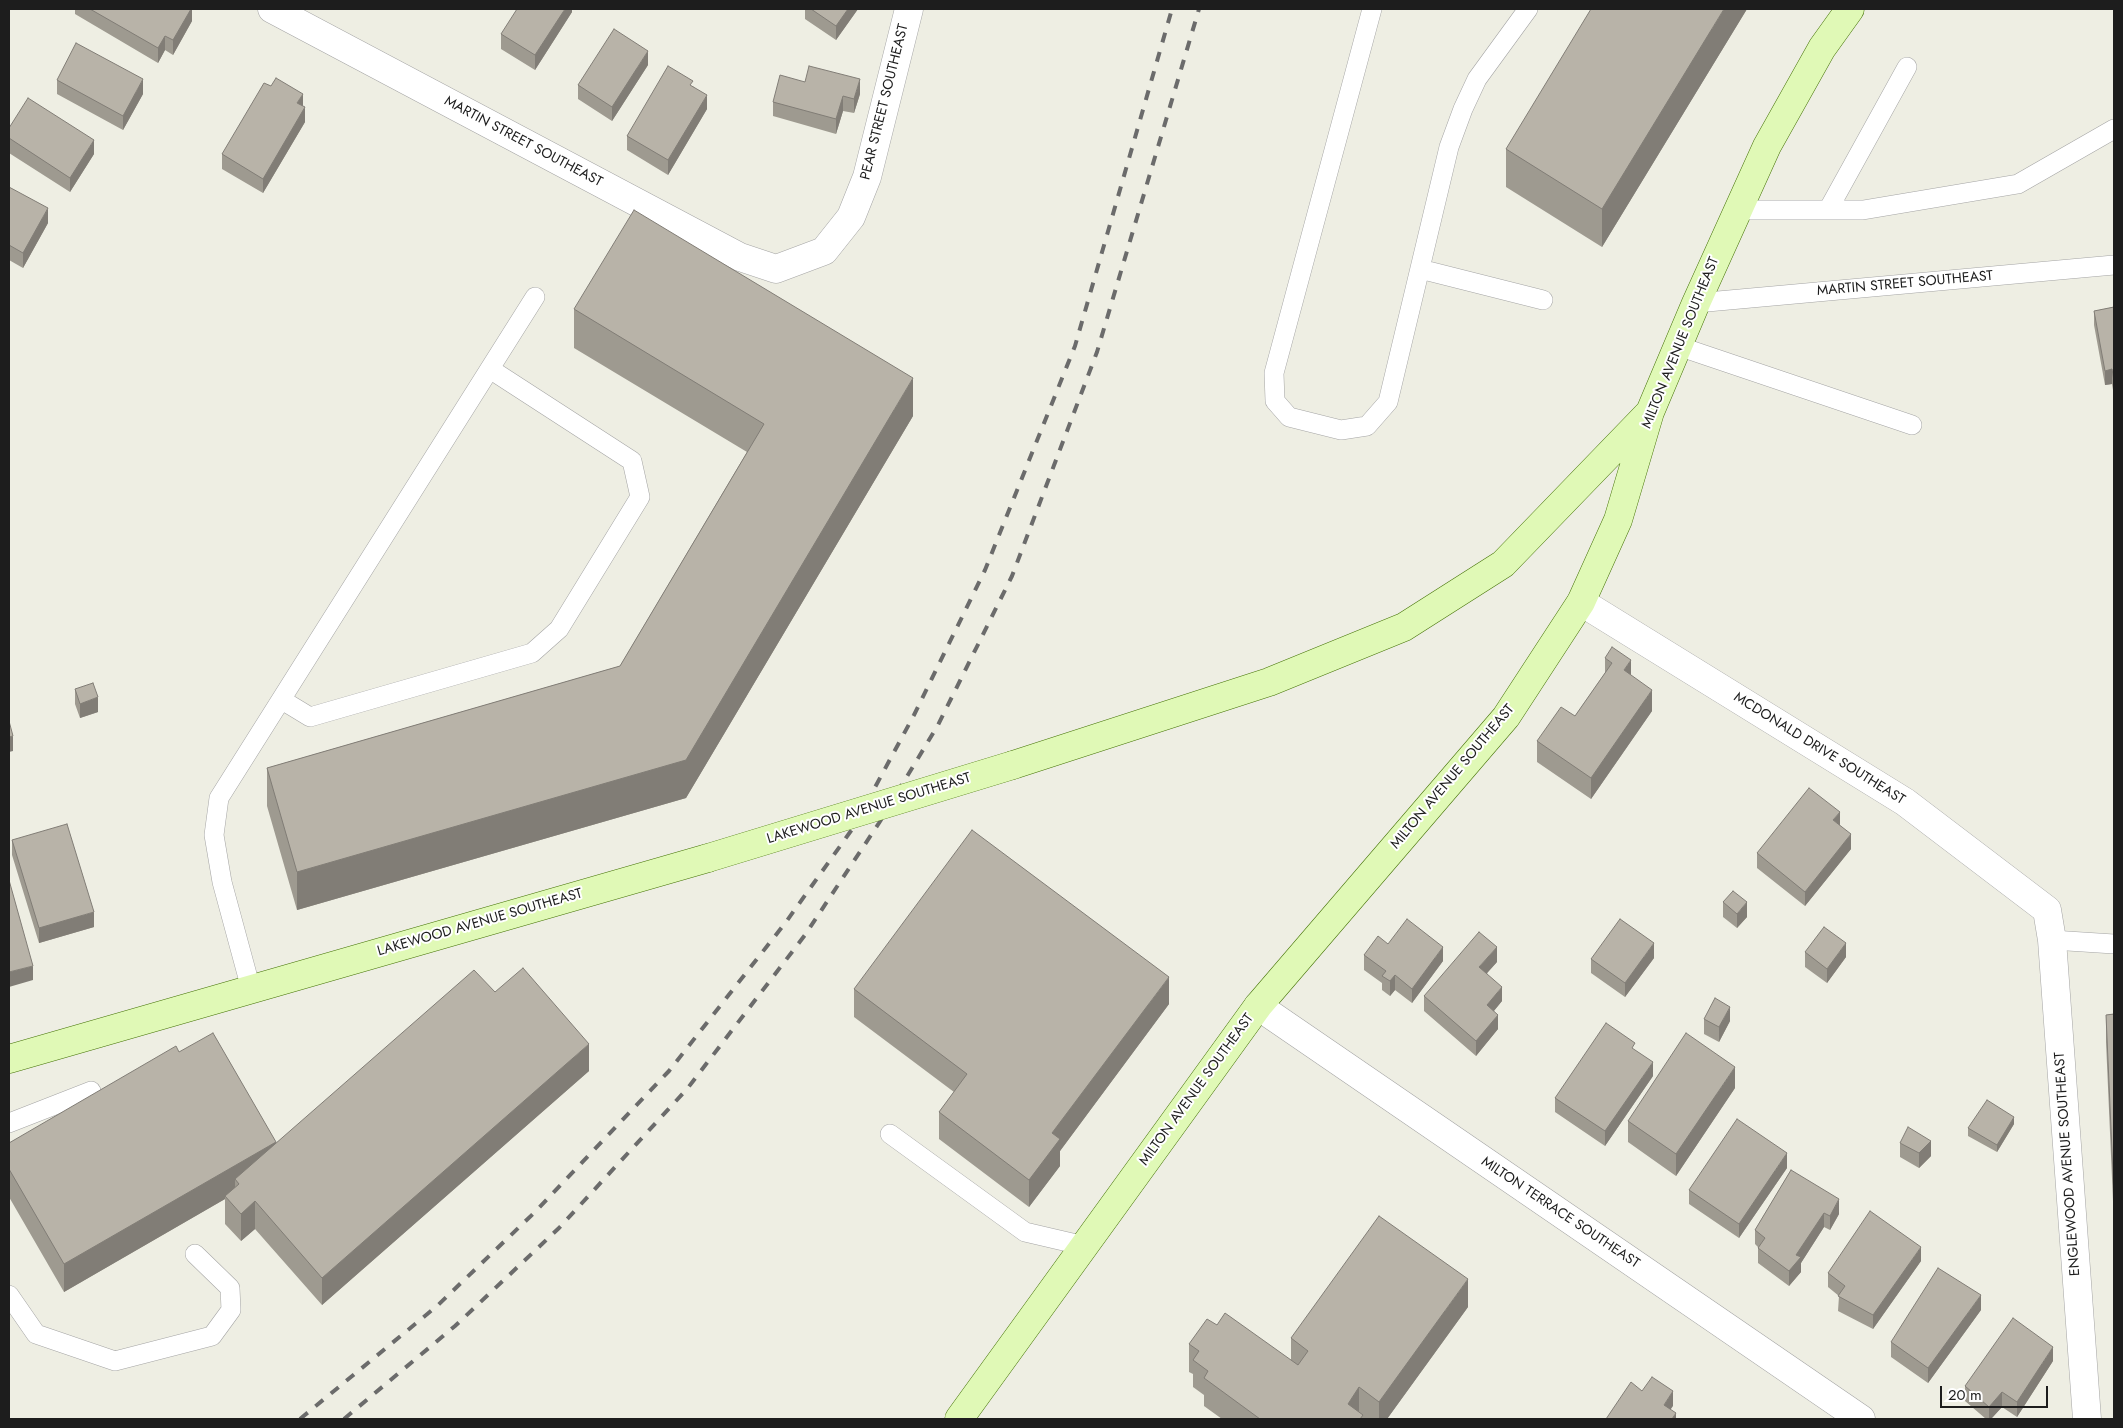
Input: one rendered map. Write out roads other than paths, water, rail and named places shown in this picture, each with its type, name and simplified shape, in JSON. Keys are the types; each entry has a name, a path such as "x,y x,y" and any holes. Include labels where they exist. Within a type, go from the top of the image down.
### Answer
{"street":[{"name":"MARTIN STREET SOUTHEAST","path":"272,9 740,257 776,269"},
{"name":"PEAR STREET SOUTHEAST","path":"776,269 824,251 851,217 867,177 908,9"},
{"name":"MILTON AVENUE SOUTHEAST","path":"959,1419 1258,1006 1506,717 1581,602 1618,520 1650,412 1696,303 1767,146 1822,48 1850,9"},
{"name":"LAKEWOOD AVENUE SOUTHEAST","path":"9,1059 708,858 1013,765 1269,682 1404,627 1503,564 1650,412"},
{"name":"MCDONALD DRIVE SOUTHEAST","path":"1581,602 1905,802 2047,910"},
{"name":"ENGLEWOOD AVENUE SOUTHEAST","path":"2047,910 2052,940 2087,1419"},
{"name":"MILTON TERRACE SOUTHEAST","path":"1258,1006 1861,1419"}],"lane":[{"path":"1372,9 1274,373 1275,400 1289,418 1341,430 1367,426 1388,402 1449,147 1463,109 1477,79 1528,9"},
{"path":"1828,210 1907,67"},
{"path":"1738,210 1863,210 2018,184 2114,129"},
{"name":"MARTIN STREET SOUTHEAST","path":"1696,303 2114,265"},
{"path":"1420,270 1543,300"},
{"path":"251,989 222,882 214,835 219,798 534,297"},
{"path":"1678,346 1912,425"},
{"path":"282,700 310,717 532,653 559,629 640,497 632,461 490,369"},
{"path":"2052,940 2114,944"},
{"path":"9,1123 91,1091"},
{"path":"890,1134 1025,1232 1085,1246"},
{"path":"9,1295 36,1334 115,1361 212,1336 231,1310 230,1288 195,1254"}],"railway":[{"path":"300,1419 437,1306 536,1211 669,1071 786,922 853,828 914,715 985,570 1075,346 1172,9"},
{"path":"344,1419 455,1326 559,1228 687,1089 805,935 879,823 938,725 1012,576 1097,352 1199,9"}]}
